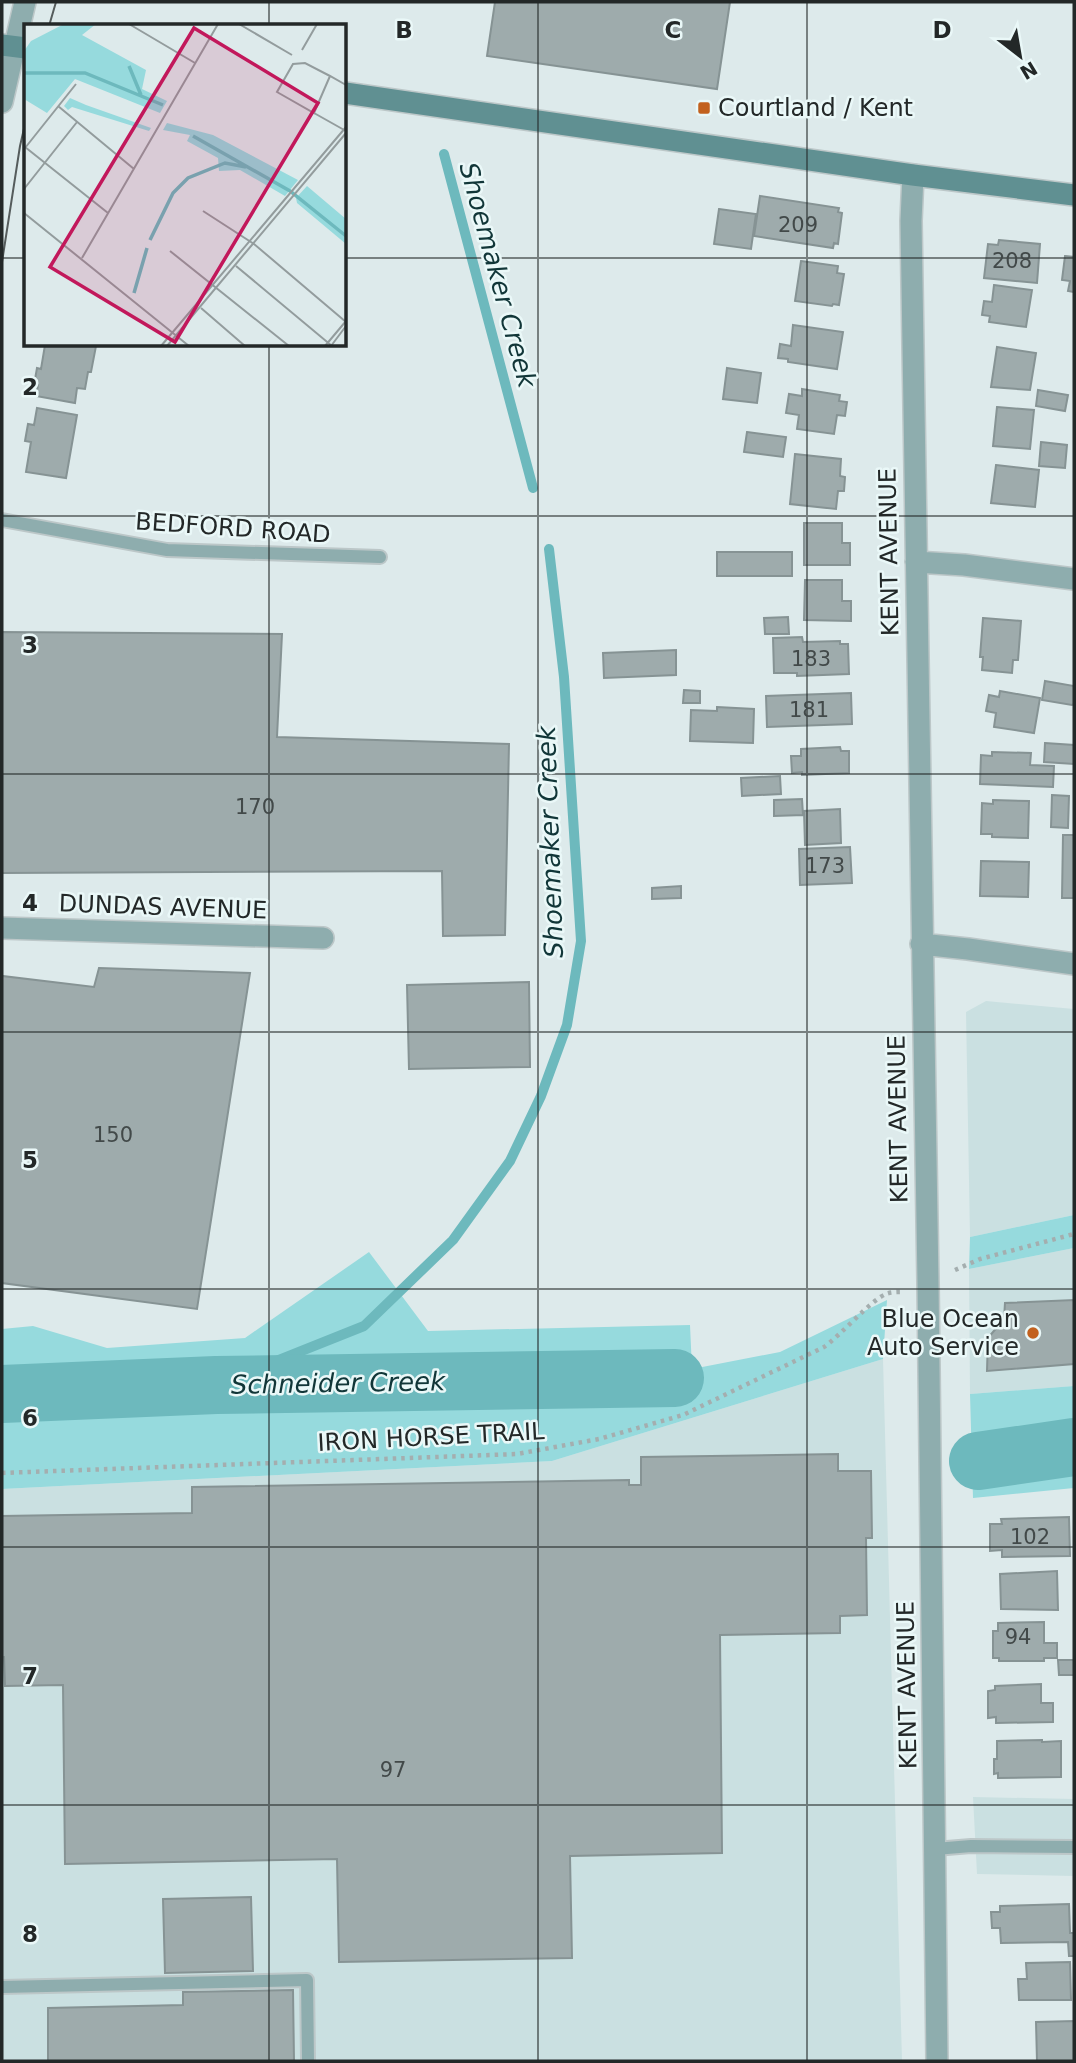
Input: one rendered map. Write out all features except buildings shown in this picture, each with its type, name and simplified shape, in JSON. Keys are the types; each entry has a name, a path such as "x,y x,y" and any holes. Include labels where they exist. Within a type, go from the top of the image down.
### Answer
{"main road":[{"path":"346,93 913,175 1074,195"}],"street":[{"path":"2,102 25,2"},
{"name":"KENT AVENUE","path":"913,175 911,221 937,2061"},
{"path":"916,562 964,565 1074,579"},
{"name":"DUNDAS AVENUE","path":"2,928 323,938"},
{"path":"921,944 1074,964"}],"lane":[{"name":"BEDFORD ROAD","path":"2,520 167,550 380,557"},
{"path":"935,1849 971,1846 1074,1846"},
{"path":"2,1987 307,1980 308,2061"}],"path":[{"path":"951,1272 980,1259 1074,1234"},
{"name":"IRON HORSE TRAIL","path":"2,1473 517,1454 599,1439 683,1415 813,1353 840,1336 877,1299 886,1294 907,1293"}],"shaded area":[{"path":"986,1001 1074,1009 1074,1215 970,1237 966,1012"},
{"path":"1074,1215 1074,1248 969,1269 970,1237"},
{"path":"1074,1248 1074,1386 970,1394 969,1269"},
{"path":"369,1252 428,1331 690,1325 692,1369 780,1352 887,1300 883,1359 552,1461 2,1489 2,1329 33,1326 107,1348 245,1338"},
{"path":"883,1359 902,2061 2,2061 2,1489 552,1461"},
{"path":"1074,1386 1074,1488 973,1498 970,1394"},
{"path":"973,1797 1074,1799 1074,1876 977,1874"}],"waterway":[{"name":"Shoemaker Creek","path":"444,154 533,488"},
{"name":"Shoemaker Creek","path":"216,1385 364,1326 453,1240 510,1161 541,1096 567,1025 581,941 564,677 549,549"},
{"name":"Schneider Creek","path":"2,1394 216,1385 675,1378"},
{"name":"Schneider Creek","path":"978,1461 1074,1447"}],"tram line":[{"path":"50,24 56,2"},
{"path":"2,262 24,129"}],"place":[{"name":"Courtland / Kent","path":"704,108"},
{"name":"Blue Ocean Auto Service","path":"1033,1333"}]}
